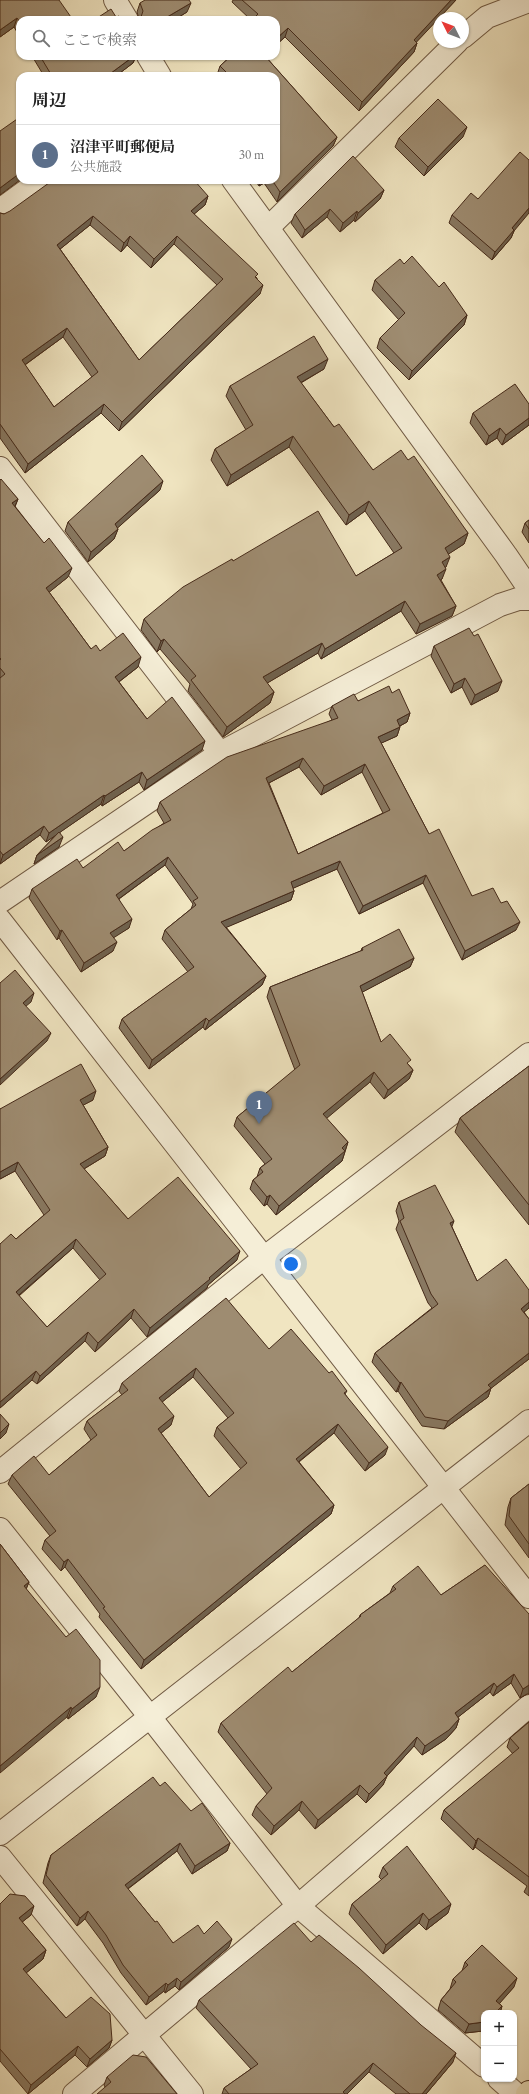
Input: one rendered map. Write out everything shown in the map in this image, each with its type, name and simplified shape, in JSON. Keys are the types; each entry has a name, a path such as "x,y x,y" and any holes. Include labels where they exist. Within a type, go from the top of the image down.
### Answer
{"street":[{"path":"115,0 125,16"},
{"path":"469,32 487,17 529,1"},
{"path":"268,228 451,48"},
{"path":"150,60 158,72"},
{"path":"0,210 36,184"},
{"path":"236,184 506,555 529,589"},
{"path":"0,468 220,753"},
{"path":"0,902 220,753 500,606 518,598 529,599"},
{"path":"0,920 265,1257 529,1597"},
{"path":"0,1472 265,1257 529,1054"},
{"path":"0,1834 529,1421"},
{"path":"0,1529 298,1906 481,2063"},
{"path":"74,2094 298,1906 529,1706"},
{"path":"0,1857 192,2094"},
{"path":"502,2082 516,2094"}],"building":[{"path":"0,0 59,0 70,16 16,16 16,19 0,30"},
{"path":"145,0 189,0 191,3 169,16 141,16 143,11 140,3"},
{"path":"242,0 451,0 440,12 433,12 433,19 414,40 417,43 362,102 288,28 280,35 280,16 256,16 258,14"},
{"path":"111,9 115,16 100,16"},
{"path":"42,60 129,60 112,72 50,72"},
{"path":"227,60 269,60 279,72 226,72 220,66"},
{"path":"280,73 337,137 280,192 275,184 280,184"},
{"path":"438,99 467,127 428,167 399,138"},
{"path":"16,120 16,176 0,188 0,131"},
{"path":"520,152 529,160 529,208 512,228 514,230 495,252 452,215 471,193 478,199"},
{"path":"353,156 384,190 358,213 357,211 343,223 330,209 305,230 295,214"},
{"path":"47,184 198,184 208,196 191,211 258,274 255,277 263,285 122,422 104,404 28,464 0,424 0,213 4,214","holes":["93,216 124,243 130,236 154,259 177,236 223,279 139,360 57,245","67,328 98,372 54,407 22,360"]},
{"path":"412,256 439,287 444,282 467,315 412,371 380,338 405,313 375,280 400,259 404,264"},
{"path":"314,336 328,359 297,377 334,427 339,424 373,470 401,450 408,460 414,456 468,533 445,548 450,557 442,562 446,569 437,575 456,606 420,624 405,601 325,649 322,643 263,677 274,692 227,727 191,680 196,676 164,639 161,641 144,619 183,587 232,559 233,561 318,511 356,576 402,548 369,501 349,515 293,436 231,475 215,449 253,425 230,386"},
{"path":"515,384 529,404 529,418 506,435 500,428 489,436 473,413"},
{"path":"142,455 163,481 115,524 118,529 91,552 68,522"},
{"path":"1,479 18,499 12,503 44,543 49,538 72,568 46,588 91,649 96,645 100,651 123,633 141,657 115,677 147,719 172,697 205,741 147,780 142,772 105,796 104,795 49,833 44,826 3,855 0,851 0,678 5,674 0,668"},
{"path":"529,520 529,529 525,523"},
{"path":"469,628 474,636 478,634 502,681 475,695 465,678 454,684 434,646"},
{"path":"389,686 392,693 399,689 410,713 397,720 400,727 378,737 429,834 439,829 472,896 493,888 501,903 507,901 520,922 465,951 426,875 363,906 340,861 291,882 294,891 221,922 266,976 209,1021 206,1018 152,1060 122,1019 194,967 165,930 196,905 193,901 198,898 168,857 116,895 132,919 110,933 117,942 84,963 62,930 60,931 32,889 77,859 83,868 118,842 124,851 152,830 171,820 160,802 227,757 338,718 332,706 354,694 358,701","holes":["303,758 324,786 365,764 390,810 298,854 266,778"]},
{"path":"59,832 63,837 37,855"},
{"path":"399,929 414,958 360,986 381,1042 390,1034 411,1060 407,1063 413,1070 388,1090 374,1072 323,1114 348,1142 342,1148 345,1151 279,1206 270,1195 267,1197 253,1180 263,1172 260,1168 272,1159 237,1117 300,1065 270,987 363,950 362,948"},
{"path":"15,970 34,993 23,1003 51,1033 0,1079 0,983"},
{"path":"81,1064 96,1091 80,1100 108,1147 80,1164 128,1219 178,1177 240,1251 209,1278 210,1279 150,1328 134,1309 98,1343 88,1332 40,1376 36,1371 0,1402 0,1244 11,1234 16,1239 50,1210 18,1162 0,1172 0,1109","holes":["76,1239 106,1274 47,1327 16,1292"]},
{"path":"529,1066 529,1205 460,1118"},
{"path":"435,1185 454,1221 450,1223 477,1281 506,1259 529,1290 529,1302 521,1309 529,1319 529,1353 488,1385 491,1388 448,1421 425,1417 401,1382 400,1383 375,1353 438,1304 431,1294 400,1221 404,1218 399,1202"},
{"path":"226,1298 269,1349 291,1329 329,1373 332,1371 347,1391 344,1393 388,1447 369,1463 338,1424 296,1459 334,1505 144,1660 103,1608 105,1607 68,1559 64,1562 45,1540 56,1531 12,1475 34,1456 49,1475 97,1435 87,1421 128,1390 122,1383","holes":["196,1368 234,1413 217,1427 247,1463 209,1497 158,1429 174,1416 159,1398"]},
{"path":"0,1414 9,1424 0,1433"},
{"path":"529,1484 529,1544 509,1516 511,1498"},
{"path":"0,1544 29,1582 24,1586 66,1637 76,1629 100,1660 100,1687 72,1709 71,1707 0,1766"},
{"path":"485,1565 529,1614 529,1685 523,1689 514,1674 497,1687 494,1683 455,1713 459,1719 449,1730 425,1746 417,1737 384,1773 387,1776 369,1794 360,1785 318,1820 302,1801 274,1826 256,1806 272,1788 221,1723 288,1667 292,1672 361,1616 360,1615 396,1589 393,1586 418,1566 441,1595"},
{"path":"529,1722 529,1877 478,1838 476,1841 444,1810 519,1748 510,1738"},
{"path":"153,1777 160,1786 165,1782 191,1811 202,1803 230,1843 195,1866 180,1843 125,1885 155,1922 157,1921 173,1943 198,1925 204,1934 217,1921 232,1939 181,1982 177,1978 168,1985 166,1983 149,1997 123,1965 106,1935 88,1911 80,1918 46,1875 51,1855"},
{"path":"407,1846 451,1904 429,1920 423,1913 386,1945 352,1904 388,1874 383,1867"},
{"path":"10,1894 25,1896 34,1906 19,1918 46,1950 23,1969 66,2018 91,1997 110,2014 112,2040 90,2059 78,2046 31,2085 0,2049 0,1904"},
{"path":"294,1923 311,1942 319,1935 359,1968 421,2025 456,2053 422,2094 410,2094 373,2063 343,2092 345,2094 229,2094 224,2088 258,2064 199,2000"},
{"path":"482,1945 517,1978 496,2001 502,2006 498,2010 481,2010 481,2022 469,2024 441,2000 456,1982 453,1979 468,1965 465,1962"},
{"path":"133,2055 146,2057 177,2094 97,2094 111,2082 107,2077"}],"place":[{"name":"沼津平町郵便局","path":"259,1124"}]}
